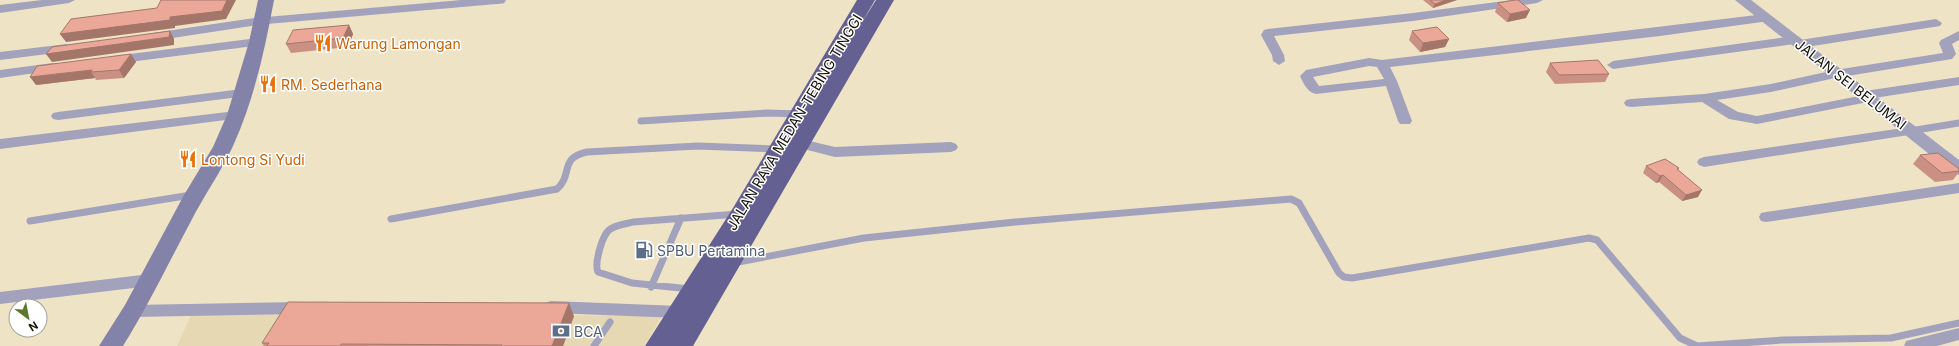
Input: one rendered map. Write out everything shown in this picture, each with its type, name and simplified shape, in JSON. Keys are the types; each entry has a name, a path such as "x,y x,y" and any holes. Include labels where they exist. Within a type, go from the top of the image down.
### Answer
{"highway":[{"name":"JALAN RAYA MEDAN-TEBING TINGGI","path":"658,346 680,312 729,264 778,149 866,0"},
{"name":"JALAN RAYA MEDAN-TEBING TINGGI","path":"680,346 703,291 749,215 801,144 885,0"}],"main road":[{"path":"111,346 133,311 194,195 223,147 236,115 258,42 266,0"}],"street":[{"path":"0,9 69,0"},
{"path":"1279,61 1278,55 1267,35 1268,32 1413,17 1537,0"},
{"name":"JALAN SEI BELUMAI","path":"1743,0 1835,74 1867,96 1959,169"},
{"path":"1391,81 1316,90 1306,76 1310,73 1369,62 1382,64 1652,33 1765,18"},
{"path":"140,39 261,21"},
{"path":"1613,65 1936,23"},
{"path":"1630,103 1704,98 1770,88 1835,74 1948,56 1950,54 1945,43 1959,35"},
{"path":"102,61 258,42"},
{"path":"0,56 80,46"},
{"path":"1382,64 1391,81 1405,121"},
{"path":"0,74 63,66"},
{"path":"1704,98 1734,116 1757,120 1867,96 1959,80"},
{"path":"58,116 242,93"},
{"path":"0,144 236,115"},
{"path":"1704,162 1910,131"},
{"path":"801,144 835,152 951,147"},
{"path":"1766,217 1959,188"},
{"path":"0,298 150,280"},
{"path":"535,307 680,312"},
{"path":"133,311 320,308"},
{"path":"1912,346 1959,334"}],"lane":[{"path":"261,21 502,0"},
{"path":"641,122 768,113 798,114"},
{"path":"1910,131 1959,123"},
{"path":"391,219 557,190 565,181 572,158 588,152 686,145 778,149"},
{"path":"30,221 194,195"},
{"path":"729,264 864,238 1014,222 1291,199 1299,203 1339,273 1344,277 1352,278 1589,238 1597,240 1680,338 1697,346 1783,340 1891,338 1959,323"},
{"path":"703,291 651,286 620,281 598,272 596,266 604,237 609,230 616,227 655,220 749,215"},
{"path":"651,286 681,218"},
{"path":"594,346 610,322"}],"shaded area":[{"path":"192,313 662,316 644,346 177,346"}],"building":[{"path":"161,0 227,0 222,11 170,17 170,20 60,34 71,19 157,8"},
{"path":"1430,0 1446,0 1435,4"},
{"path":"1518,0 1530,10 1510,14 1498,3"},
{"path":"349,25 343,38 286,44 293,30"},
{"path":"1437,27 1449,39 1423,43 1412,31"},
{"path":"170,31 169,37 46,54 52,47"},
{"path":"131,54 119,70 91,72 92,70 30,77 37,66"},
{"path":"1598,60 1609,74 1559,75 1550,63"},
{"path":"1938,153 1959,169 1959,171 1942,173 1920,155"},
{"path":"1665,159 1679,168 1677,169 1702,190 1686,195 1663,175 1660,176 1646,166"},
{"path":"288,302 569,303 552,346 341,344 341,346 267,346 269,343 262,343"}],"place":[{"name":"Warung Lamongan","path":"323,43"},
{"name":"RM. Sederhana","path":"268,84"},
{"name":"Lontong Si Yudi","path":"188,159"},
{"name":"SPBU Pertamina","path":"644,250"},
{"name":"BCA","path":"561,331"}]}
